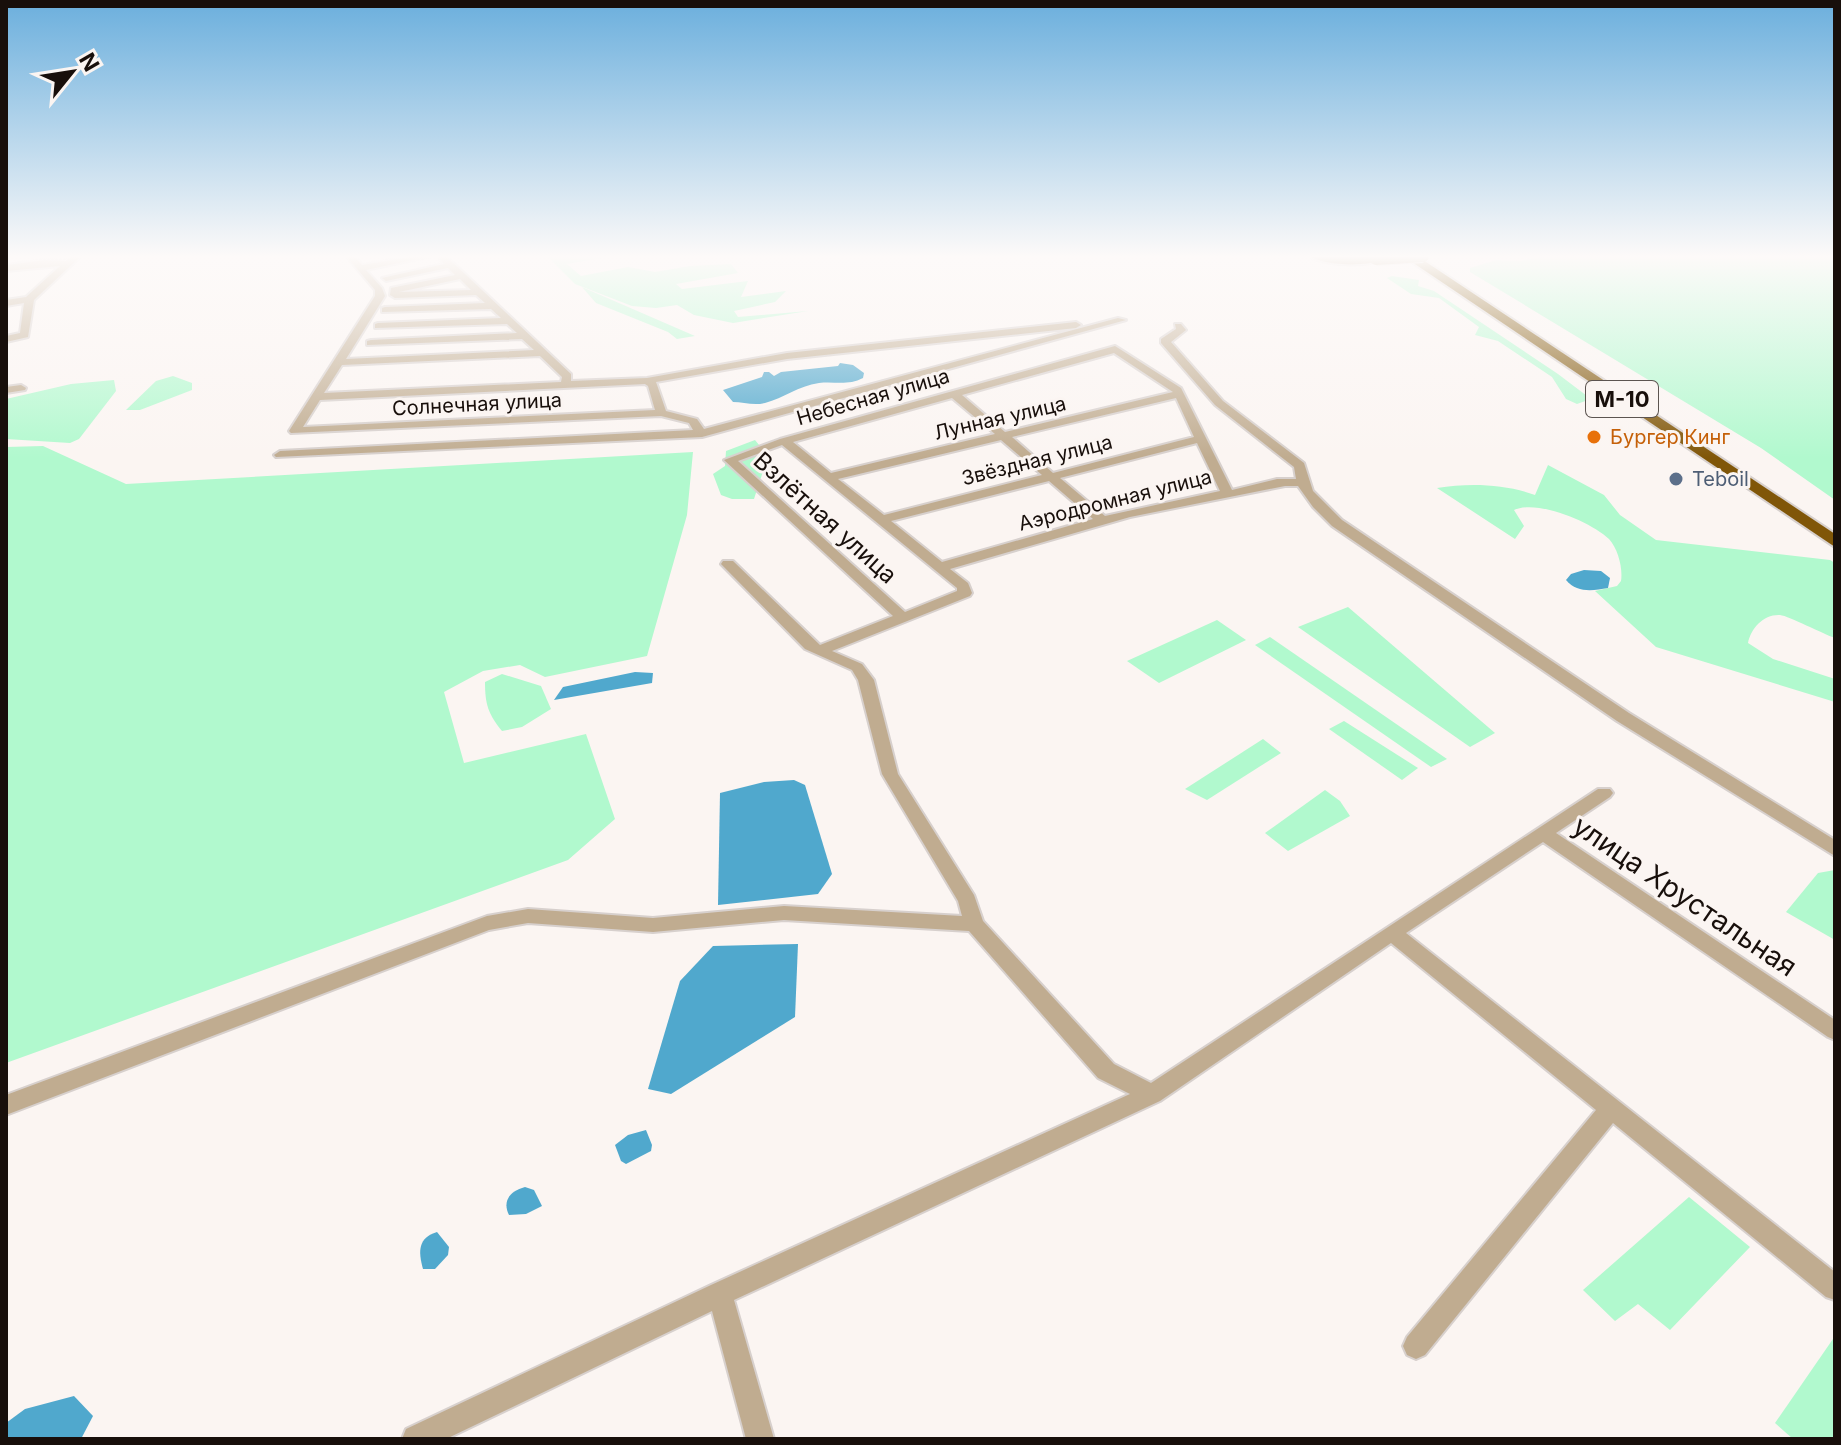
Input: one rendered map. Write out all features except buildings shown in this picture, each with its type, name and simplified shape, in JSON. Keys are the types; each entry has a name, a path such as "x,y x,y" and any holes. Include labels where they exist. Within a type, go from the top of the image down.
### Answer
{"highway":[{"name":"М-10","path":"1509,323 1835,542"},
{"name":"М-10","path":"1524,323 1835,530"}],"street":[{"path":"6,339 25,335 26,323"},
{"path":"316,397 363,323"},
{"path":"378,326 445,323"},
{"path":"511,323 567,376 565,386"},
{"path":"316,397 647,381 787,356 1089,323"},
{"path":"280,455 702,434 1108,323"},
{"path":"1178,326 1181,330 1165,341 1219,403 1300,466 1300,483 1318,507 1337,523 1636,725 1835,849"},
{"path":"371,343 524,336"},
{"name":"Небесная улица","path":"743,453 1105,350 1119,350 1180,394"},
{"path":"338,362 542,353"},
{"path":"647,381 653,385 661,413 693,421 702,434"},
{"path":"6,390 21,388"},
{"path":"953,393 1104,522"},
{"path":"1180,394 1227,492"},
{"name":"Лунная улица","path":"829,477 1180,394"},
{"name":"Солнечная улица","path":"316,397 295,431 661,413"},
{"name":"Звёздная улица","path":"884,519 1201,439"},
{"path":"784,441 884,519 963,586 965,593 818,651"},
{"name":"Взлётная улица","path":"743,453 730,460 732,465 903,618"},
{"name":"Аэродромная улица","path":"941,567 1227,492 1282,481 1300,483"},
{"path":"728,564 818,651 857,667 866,680 890,774 967,900 974,924 1106,1071 1152,1094"},
{"path":"416,1439 1152,1094 1604,793"},
{"name":"улица Хрустальная","path":"1544,834 1835,1031"},
{"path":"6,1105 487,923 528,916 653,925 784,913 974,924"},
{"path":"1392,933 1835,1288"},
{"path":"1416,1346 1611,1109"},
{"path":"720,1294 760,1439"}],"green space":[{"path":"647,323 666,323 695,336 677,339"},
{"path":"1474,323 1482,323 1591,399 1577,404 1566,399 1552,377 1498,341 1475,335 1479,327"},
{"path":"1555,323 1835,323 1835,500 1761,448"},
{"path":"173,376 192,383 192,390 140,410 126,410 156,381"},
{"path":"114,380 116,391 79,439 70,443 6,439 6,399 71,384"},
{"path":"755,440 768,456 754,499 732,499 721,495 713,474 725,466 726,451"},
{"path":"43,446 126,484 693,452 687,515 647,656 545,677 520,665 483,671 444,692 464,763 586,734 615,819 568,860 6,1063 6,447"},
{"path":"1548,465 1604,495 1620,515 1656,540 1835,563 1835,638 1784,616 1774,615 1759,623 1748,643 1773,659 1835,679 1835,702 1656,647 1595,591 1617,586 1621,581 1621,570 1612,543 1590,526 1563,514 1524,507 1514,510 1524,526 1515,539 1437,488 1487,486 1535,495"},
{"path":"1348,607 1495,733 1470,747 1298,627"},
{"path":"1217,620 1246,640 1159,683 1127,661"},
{"path":"1270,637 1447,759 1431,767 1255,645"},
{"path":"502,674 541,686 551,709 522,727 502,731 488,708 485,682"},
{"path":"1344,721 1418,768 1402,780 1329,729"},
{"path":"1263,739 1281,753 1207,800 1185,789"},
{"path":"1325,790 1340,801 1350,816 1288,851 1265,833"},
{"path":"1835,870 1835,940 1786,912 1818,873"},
{"path":"1689,1197 1750,1247 1670,1330 1638,1304 1615,1321 1583,1290"},
{"path":"1835,1336 1835,1439 1793,1439 1775,1423"}],"water":[{"path":"840,363 853,365 864,373 863,378 846,383 811,385 761,404 733,402 723,390 762,377 764,372 774,376 781,372 838,366"},
{"path":"1584,570 1601,571 1610,578 1608,588 1580,589 1566,580 1571,574"},
{"path":"635,672 653,673 652,683 554,700 563,687"},
{"path":"794,780 805,785 832,874 818,894 718,905 720,793 764,782"},
{"path":"798,944 795,1017 671,1094 648,1089 680,981 713,946"},
{"path":"646,1130 651,1151 626,1164 621,1161 615,1145 628,1135"},
{"path":"525,1187 534,1190 542,1206 526,1214 509,1215 506,1205 509,1197"},
{"path":"437,1232 449,1247 448,1255 435,1269 423,1269 421,1246 426,1238"},
{"path":"74,1396 93,1416 81,1439 6,1439 6,1423 25,1409"}],"place":[{"name":"Бургер Кинг","path":"1594,437"},
{"name":"Teboil","path":"1676,479"}]}
